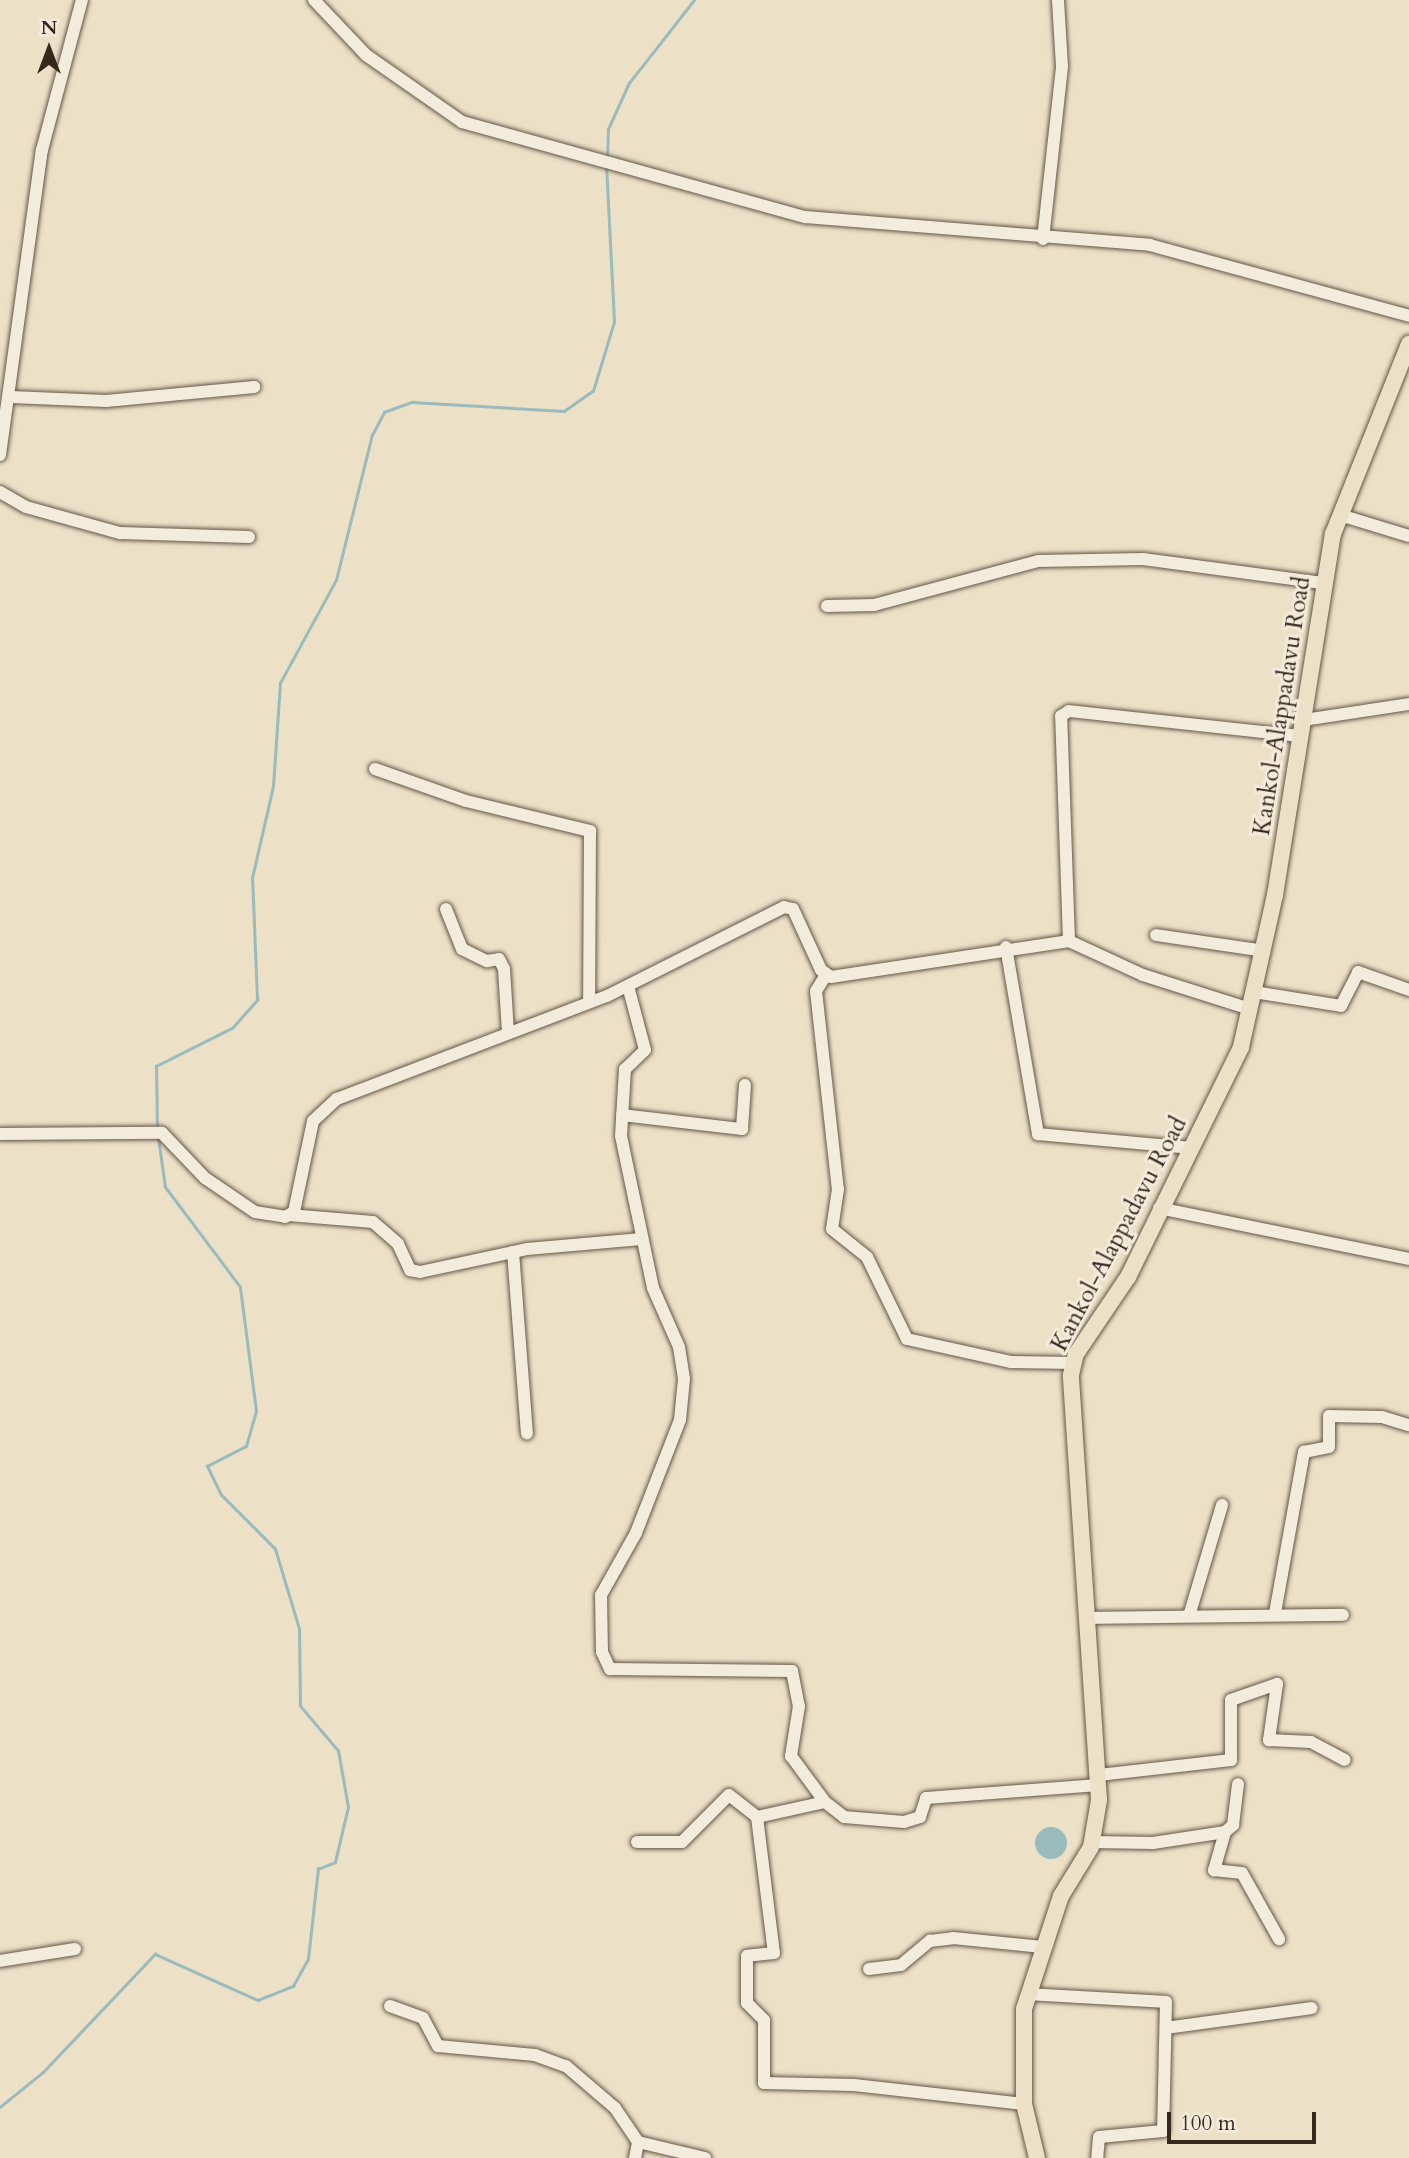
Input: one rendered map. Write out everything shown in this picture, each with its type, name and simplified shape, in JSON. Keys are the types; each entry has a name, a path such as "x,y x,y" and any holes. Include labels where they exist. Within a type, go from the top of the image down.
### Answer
{"main road":[{"name":"Kankol-Alappadavu Road","path":"1037,2158 1024,2104 1021,2039 1028,1994 1061,1896 1093,1842 1099,1780 1072,1422 1074,1363 1128,1277 1159,1208 1236,1058 1264,951 1324,583 1340,515 1409,344"}],"street":[{"path":"0,455 42,150 82,0"},
{"path":"1043,239 1062,66 1058,0"},
{"path":"320,2 366,55 462,122 805,217 1043,239 1150,245 1409,316"},
{"path":"10,397 106,401 254,387"},
{"path":"0,492 26,507 120,533 249,537"},
{"path":"1340,515 1409,536"},
{"path":"827,606 874,606 1038,561 1143,559 1324,583"},
{"path":"1069,941 1061,716 1069,711 1302,728 1409,704"},
{"path":"375,769 466,802 590,831 589,1002"},
{"path":"289,1214 313,1121 337,1099 628,986 784,907 793,909 826,975"},
{"path":"446,909 462,948 487,961 499,959 504,969 509,1033"},
{"path":"1156,935 1264,951"},
{"path":"1074,1363 1010,1362 907,1339 867,1257 832,1229 838,1189 816,991 826,975 1006,947 1069,941 1143,975 1250,1009"},
{"path":"1006,947 1038,1134 1191,1148"},
{"path":"1254,992 1341,1006 1358,972 1409,990"},
{"path":"628,986 645,1050 625,1069 622,1115 642,1239 684,1379 680,1420 636,1533 601,1595 602,1652 610,1669 792,1671 799,1706 791,1756 825,1802 844,1817 905,1822 920,1817 926,1798 1099,1780 1231,1760 1231,1700 1277,1684 1269,1740 1311,1742 1345,1760"},
{"path":"622,1115 742,1129 745,1085"},
{"path":"0,1134 157,1134 205,1178 255,1212 373,1222 398,1244 410,1270 513,1252 642,1239"},
{"path":"1159,1208 1409,1259"},
{"path":"513,1252 527,1433"},
{"path":"1275,1613 1304,1452 1329,1447 1329,1416 1382,1417 1409,1425"},
{"path":"1189,1616 1222,1505"},
{"path":"1086,1618 1275,1613 1343,1615"},
{"path":"1093,1842 1153,1843 1225,1832 1233,1825 1238,1784"},
{"path":"637,1842 681,1842 729,1795 757,1817 774,1953 747,1956 747,2003 764,2020 764,2083 866,2085 1024,2104"},
{"path":"757,1817 825,1802"},
{"path":"1225,1832 1214,1870 1242,1873 1279,1939"},
{"path":"869,1969 901,1965 930,1941 953,1938 1043,1947"},
{"path":"0,1961 75,1950"},
{"path":"1028,1994 1166,2001 1163,2132 1099,2137 1097,2158"},
{"path":"390,2006 424,2018 438,2046 535,2055 566,2066 615,2108 638,2142 705,2158"},
{"path":"1166,2028 1312,2008"},
{"path":"635,2158 638,2142"}],"water":[{"path":"1051,1827 1062,1832 1067,1843 1062,1854 1051,1859 1040,1854 1035,1843 1040,1832"}],"waterway":[{"path":"607,159 608,129 629,83 694,0"},
{"path":"157,1128 156,1066 232,1028 257,1000 252,878 273,786 280,683 336,580 372,435 384,412 412,402 564,411 593,391 614,322 606,166"},
{"path":"0,2107 43,2072 155,1954 258,2000 293,1986 308,1959 318,1869 335,1862 348,1807 338,1751 300,1706 299,1629 275,1549 221,1495 207,1466 246,1446 256,1411 240,1287 165,1187 158,1138"}]}
